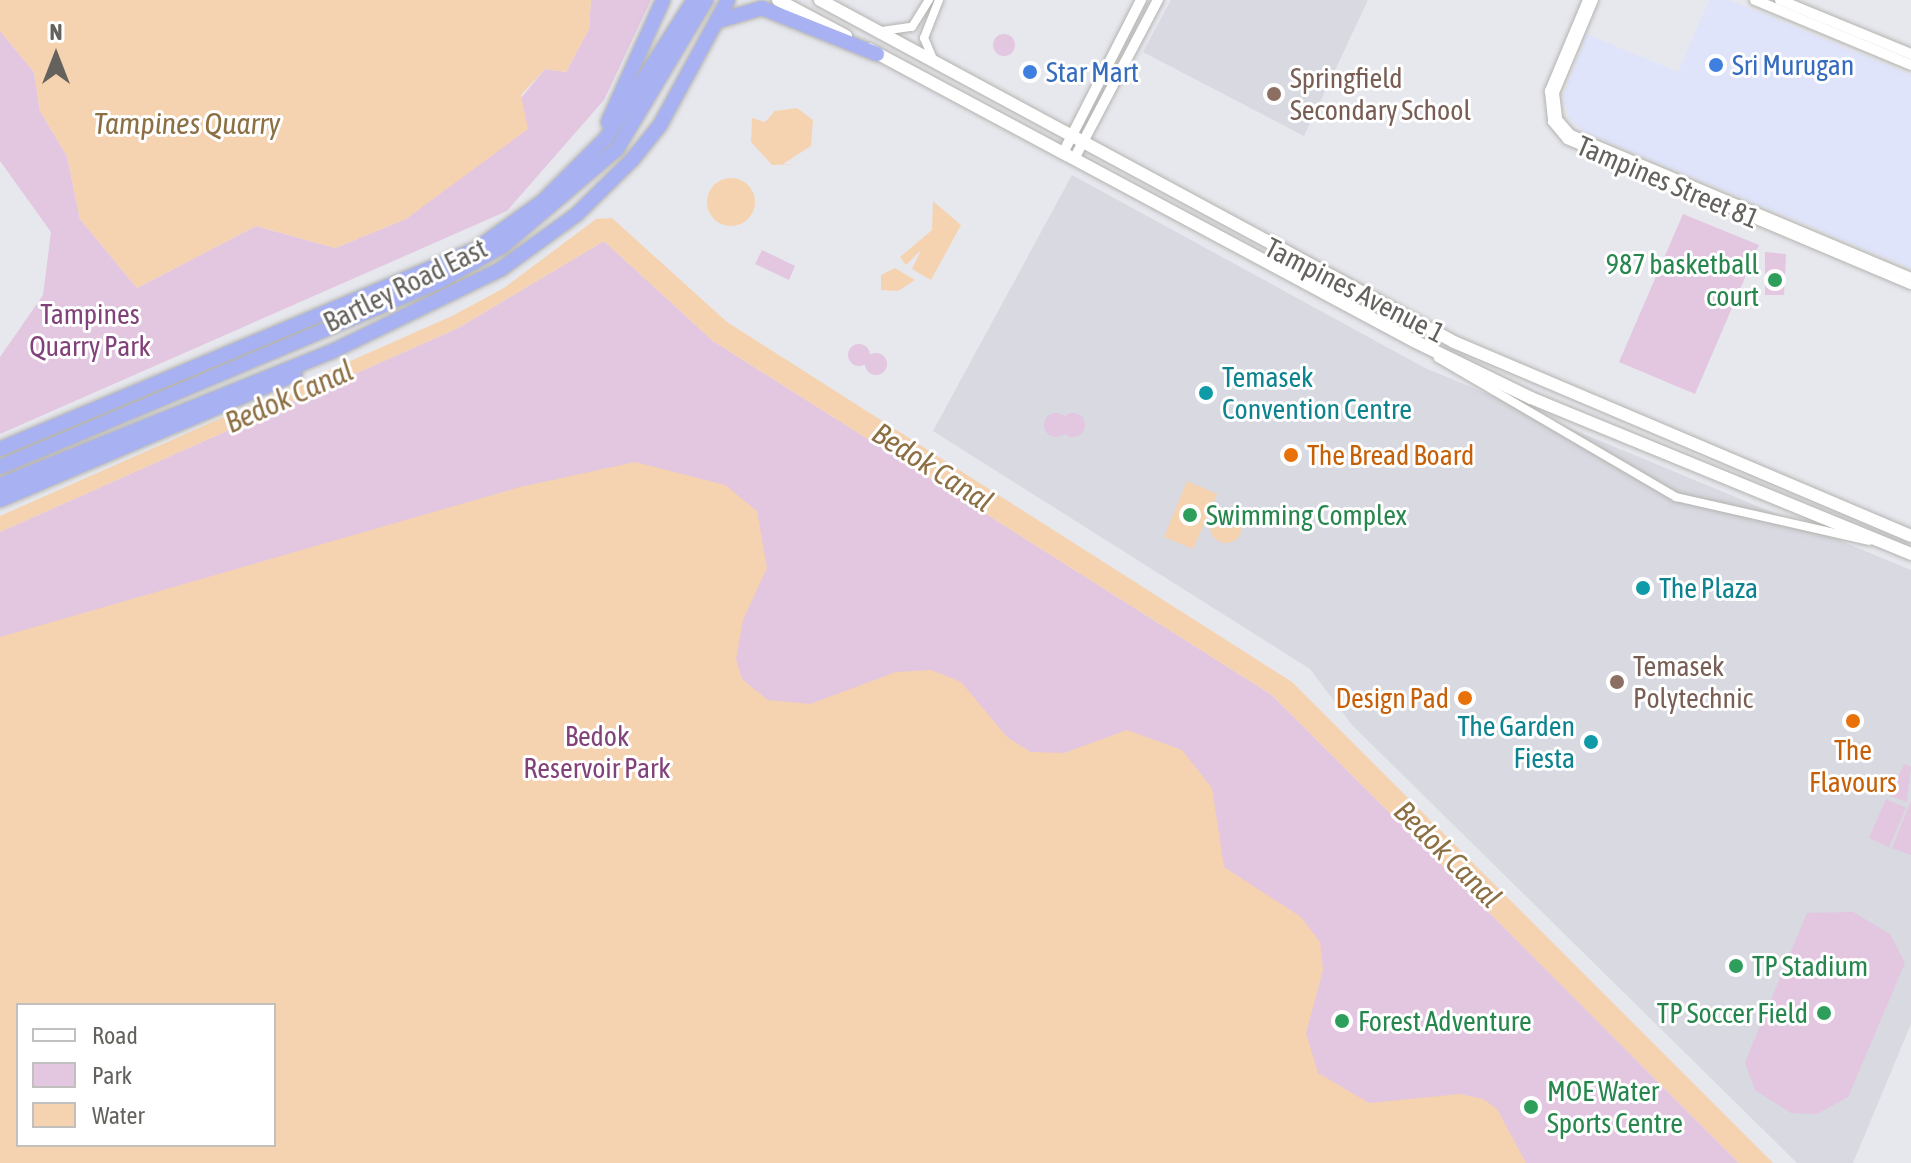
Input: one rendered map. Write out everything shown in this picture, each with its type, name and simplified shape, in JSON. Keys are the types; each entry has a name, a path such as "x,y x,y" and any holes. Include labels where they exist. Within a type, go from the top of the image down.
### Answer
{"highway":[{"path":"542,202 613,115 663,0"},
{"path":"0,449 440,267 542,202 606,138 694,0"},
{"name":"Bartley Road East","path":"0,467 442,280 522,234 617,149 706,0"},
{"name":"Bartley Road East","path":"0,485 333,351 501,269 601,195 660,125 711,26 728,0"},
{"path":"711,26 755,6 877,54"},
{"path":"0,500 255,393 333,351"}],"main road":[{"name":"Tampines Avenue 1","path":"778,0 1238,251 1414,341 1496,381 1911,554"},
{"name":"Tampines Avenue 1","path":"820,0 1247,234 1502,365 1911,536"},
{"path":"1009,124 1016,109"},
{"path":"1238,251 1247,234"},
{"path":"1496,381 1502,365"}],"street":[{"path":"877,31 912,27 929,0"},
{"path":"939,0 924,38 939,65"},
{"path":"1068,156 1141,0"},
{"path":"1076,140 1158,0"},
{"name":"Tampines Street 81","path":"1587,0 1549,91 1552,122 1567,140 1911,285"},
{"name":"Tampines Street 81","path":"1594,0 1555,93 1567,131 1911,277"},
{"path":"1755,0 1911,65"},
{"path":"1780,0 1911,54"},
{"path":"1125,29 1139,35"},
{"name":"Tampines Avenue 1","path":"1414,341 1676,497 1892,546"}],"shaded area":[{"name":"Springfield Secondary School","path":"1171,0 1368,0 1304,136 1143,52"},
{"path":"1709,0 1729,0 1911,75 1911,268 1586,133 1569,118 1563,96 1587,34 1678,72"},
{"name":"Temasek Polytechnic","path":"1072,175 1425,368 1911,570 1911,1024 1853,1163 1797,1163 1352,725 1310,669 933,431"}],"green space":[{"name":"Tampines Quarry Park","path":"591,0 651,0 604,100 507,211 0,434 0,357 43,295 51,232 0,161 0,31 34,72 40,111 67,156 80,219 137,288 256,226 335,248 406,219 448,186 545,69 566,72 589,29"},
{"path":"1004,34 1012,37 1015,45 1012,53 1004,56 996,53 993,45 996,37"},
{"path":"1683,214 1759,245 1695,394 1619,362"},
{"name":"Bedok Reservoir Park","path":"604,241 713,341 1272,695 1739,1163 0,1163 0,532 458,328"},
{"path":"762,250 795,266 789,280 755,264"},
{"name":"987 basketball court","path":"1765,252 1786,254 1784,295 1765,295"},
{"path":"859,344 867,347 870,355 867,363 859,366 851,363 848,355 851,347"},
{"path":"876,353 884,356 887,364 884,372 876,375 868,372 865,364 868,356"},
{"path":"1056,413 1064,417 1068,425 1064,433 1056,437 1048,433 1044,425 1048,417"},
{"path":"1073,413 1081,417 1085,425 1081,433 1073,437 1065,433 1061,425 1065,417"},
{"path":"1904,764 1911,767 1907,802 1890,796"},
{"path":"1886,799 1906,808 1889,847 1869,838"},
{"path":"1911,801 1911,855 1892,848"},
{"path":"1853,912 1890,934 1905,963 1848,1097 1817,1114 1791,1113 1755,1090 1745,1062 1807,913"}],"water":[{"name":"Tampines Quarry","path":"0,0 591,0 589,29 566,72 545,69 521,95 528,129 406,219 335,248 256,226 137,288 80,219 67,156 40,111 34,72 0,31"},
{"path":"797,108 813,120 811,146 783,164 800,164 772,165 751,142 752,118 765,122 775,111"},
{"path":"731,178 748,185 755,202 748,219 731,226 714,219 707,202 714,185"},
{"path":"933,201 961,225 931,280 912,269 921,250 906,265 900,257 932,230"},
{"name":"Bedok Canal","path":"612,218 727,322 1292,682 1773,1163 1739,1163 1272,695 713,341 604,241 458,328 0,532 0,516 452,316 504,288 596,219"},
{"path":"895,268 915,280 898,291 881,290 881,275"},
{"name":"Bedok Reservoir Park","path":"635,462 725,485 757,511 767,568 743,620 736,659 742,679 768,700 810,704 896,672 931,670 961,682 1007,737 1031,752 1064,753 1127,730 1182,750 1212,788 1224,867 1301,917 1320,942 1323,970 1306,1033 1318,1073 1369,1103 1460,1094 1483,1099 1497,1109 1526,1163 0,1163 0,637 520,487"},
{"name":"Swimming Complex","path":"1187,481 1217,494 1193,549 1164,537"},
{"path":"1226,511 1237,516 1242,527 1237,538 1226,543 1215,538 1210,527 1215,516"}],"place":[{"name":"Sri Murugan","path":"1716,65"},
{"name":"Star Mart","path":"1030,72"},
{"name":"Springfield Secondary School","path":"1274,94"},
{"name":"987 basketball court","path":"1775,280"},
{"name":"Temasek Convention Centre","path":"1206,393"},
{"name":"The Bread Board","path":"1291,455"},
{"name":"Swimming Complex","path":"1190,515"},
{"name":"The Plaza","path":"1643,588"},
{"name":"Temasek Polytechnic","path":"1617,682"},
{"name":"Design Pad","path":"1465,698"},
{"name":"The Flavours","path":"1853,721"},
{"name":"The Garden Fiesta","path":"1591,742"},
{"name":"TP Stadium","path":"1736,966"},
{"name":"TP Soccer Field","path":"1824,1013"},
{"name":"Forest Adventure","path":"1342,1021"},
{"name":"MOE Water Sports Centre","path":"1531,1107"}]}
